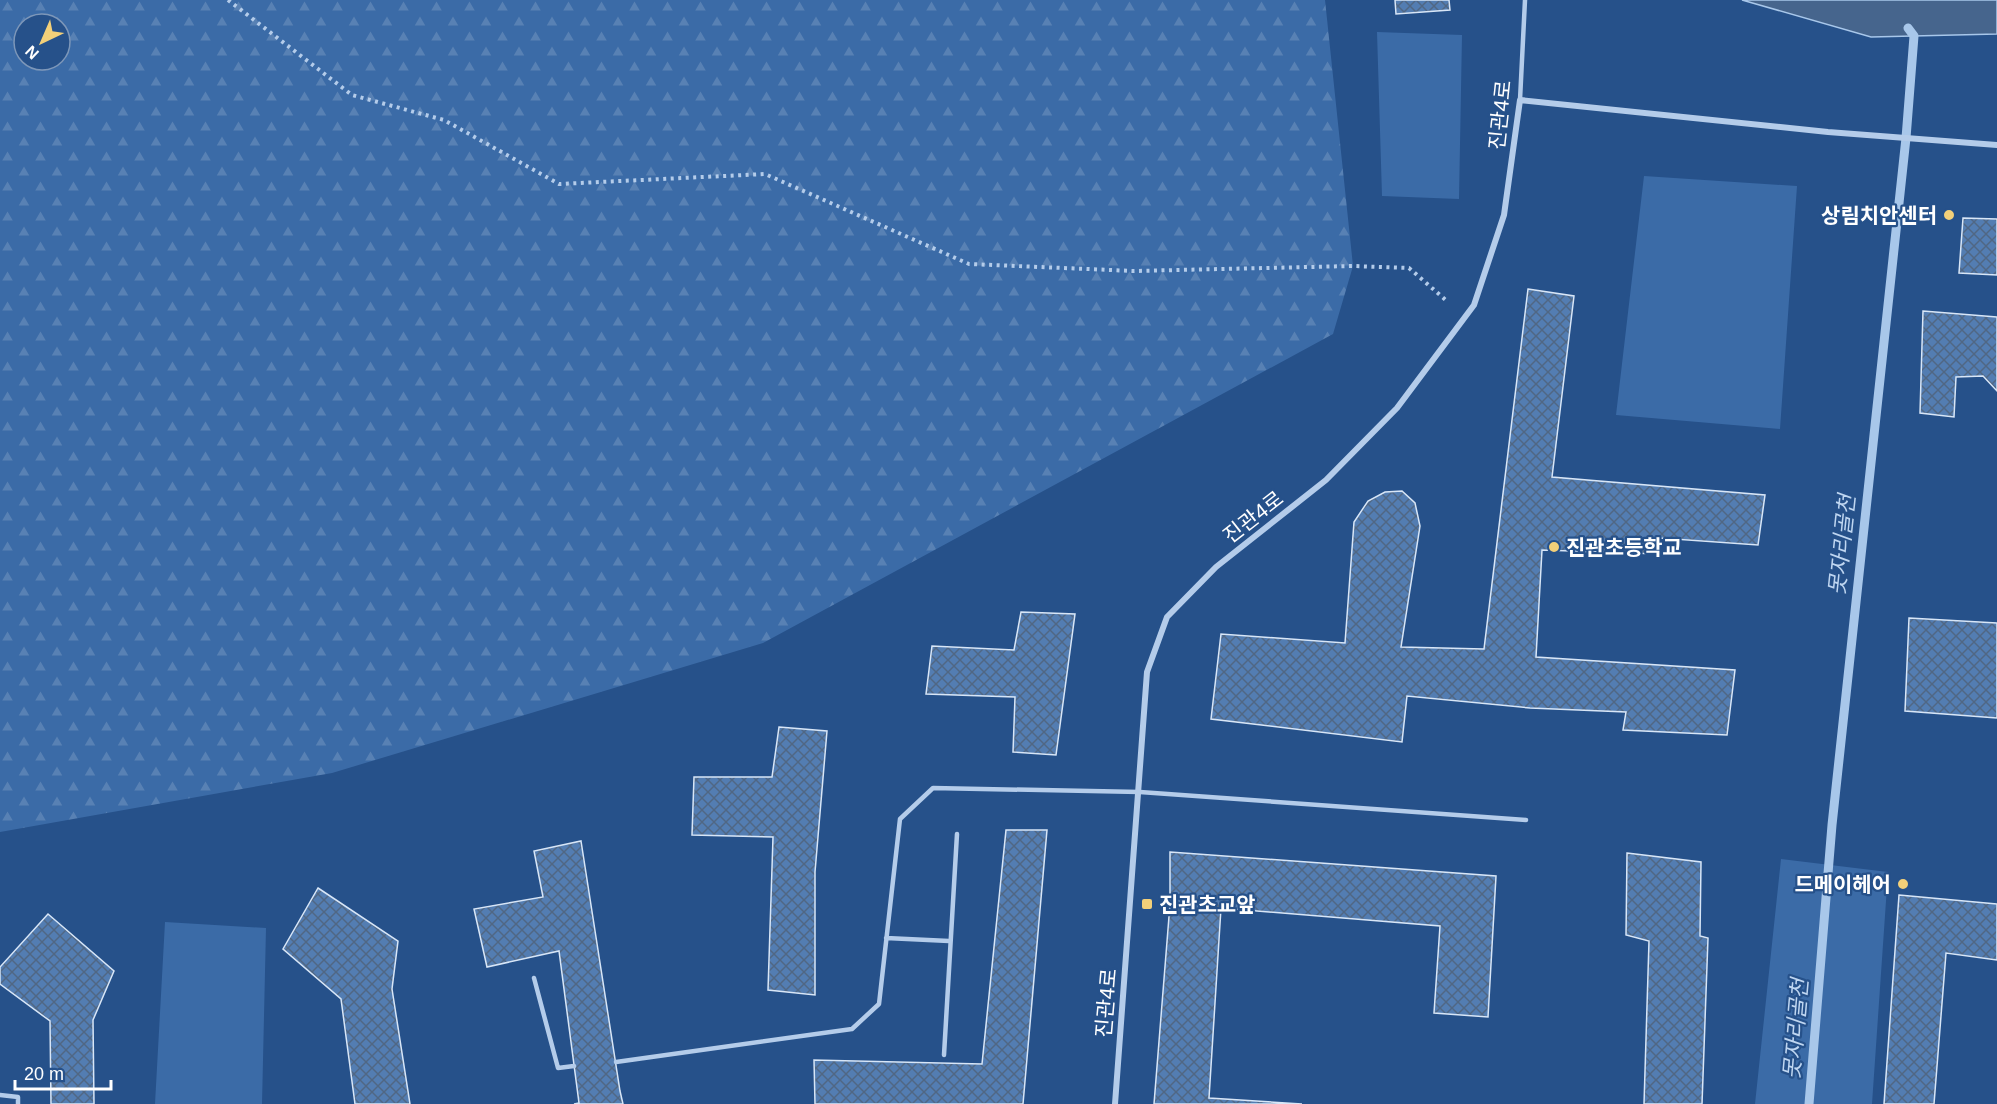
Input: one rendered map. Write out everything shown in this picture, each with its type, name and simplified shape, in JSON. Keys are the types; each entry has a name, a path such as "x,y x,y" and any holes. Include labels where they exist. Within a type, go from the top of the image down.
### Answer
{"street":[{"path":"1520,100 1828,132 1997,145"},
{"name":"진관4로","path":"1114,1104 1140,792 1147,672 1167,617 1216,567 1326,480 1397,408 1474,305 1504,215 1520,100"}],"lane":[{"name":"진관4로","path":"1520,100 1525,0"},
{"path":"616,1062 852,1029 879,1004 900,819 933,788 1140,792 1526,820"},
{"path":"944,1055 957,834"},
{"path":"886,938 949,941"},
{"path":"534,978 558,1068 574,1066"},
{"path":"0,1095 18,1096 18,1104"}],"path":[{"path":"228,0 352,95 444,120 559,184 765,174 969,264 1134,271 1353,266 1409,268 1448,302"}],"green space":[{"path":"0,0 1325,0 1353,266 1333,334 763,643 332,773 0,832"},
{"path":"1377,32 1462,35 1459,199 1382,196"},
{"path":"1644,176 1797,186 1780,429 1616,415"},
{"path":"1781,859 1888,872 1872,1104 1755,1104"},
{"path":"165,922 266,928 262,1104 155,1104"}],"shaded area":[{"path":"1742,0 1997,0 1997,34 1871,37"}],"building":[{"path":"1395,0 1449,0 1450,10 1396,14"},
{"path":"1963,218 1997,219 1997,275 1959,273"},
{"path":"1528,289 1574,296 1552,477 1765,495 1758,545 1660,538 1659,554 1542,550 1536,657 1735,670 1727,735 1623,730 1626,712 1530,708 1407,696 1402,742 1211,719 1221,634 1345,643 1354,522 1368,501 1385,492 1402,491 1415,503 1420,526 1401,647 1484,649"},
{"path":"1923,311 1997,317 1997,391 1983,376 1956,377 1954,417 1920,413"},
{"path":"1021,612 1075,614 1056,755 1013,752 1015,697 926,694 932,646 1014,650"},
{"path":"1909,618 1997,623 1997,718 1905,711"},
{"path":"779,727 827,731 815,872 815,995 768,990 773,837 692,835 694,777 772,777"},
{"path":"1006,830 1047,830 1023,1104 815,1104 814,1060 982,1064"},
{"path":"581,841 623,1104 574,1104 579,1103 559,951 487,967 474,909 543,897 534,851"},
{"path":"1170,852 1496,876 1488,1017 1434,1013 1440,926 1221,908 1209,1098 1302,1104 1154,1104 1170,904"},
{"path":"1627,853 1701,862 1700,936 1708,938 1702,1104 1644,1104 1649,941 1626,935"},
{"path":"318,888 398,941 392,989 410,1104 355,1104 341,999 283,949"},
{"path":"1899,895 1997,904 1997,960 1946,953 1934,1104 1884,1104"},
{"path":"48,914 114,971 93,1020 94,1104 51,1104 50,1021 0,984 0,967"}],"waterway":[{"name":"못자리골천","path":"1809,1104 1832,825 1906,138 1914,36 1908,28"}],"place":[{"name":"상림치안센터","path":"1949,215"},
{"name":"진관초등학교","path":"1554,547"},
{"name":"드메이헤어","path":"1903,884"},
{"name":"진관초교앞","path":"1147,904"}]}
